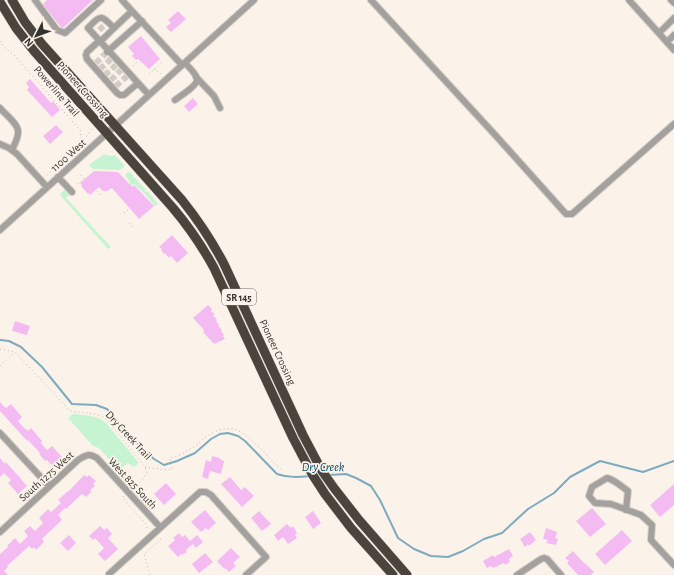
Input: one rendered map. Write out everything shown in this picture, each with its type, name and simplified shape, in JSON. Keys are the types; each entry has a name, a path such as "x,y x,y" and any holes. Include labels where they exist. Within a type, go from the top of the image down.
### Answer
{"highway":[{"name":"Pioneer Crossing","path":"12,0 25,22 42,44 182,200 197,219 224,264 303,435 359,520 407,575"},
{"name":"Pioneer Crossing","path":"0,2 16,28 34,52 119,146 188,226 214,268 293,438 314,477 351,528 393,575"}],"street":[{"path":"35,0 57,30 64,33 101,0"},
{"path":"122,0 196,76 214,96 220,108"},
{"name":"1100 West","path":"0,230 254,0"},
{"path":"371,0 566,214 572,214 674,124"},
{"path":"630,0 674,50"},
{"path":"671,0 674,3"},
{"path":"132,11 87,52 86,55 87,59 94,64 110,81 120,95 124,95 138,83"},
{"path":"114,28 106,23 104,18 100,17 96,19 88,28 97,32 100,41 112,58 149,95"},
{"path":"658,33 674,18"},
{"path":"108,52 142,22"},
{"path":"667,42 674,35"},
{"path":"175,100 197,83 198,80 196,76"},
{"path":"0,108 17,126 18,134 12,150"},
{"path":"0,144 12,150 47,187"},
{"path":"58,177 72,192"},
{"path":"0,433 49,486"},
{"name":"South 1275 West","path":"0,532 78,460 89,455"},
{"name":"West 825 South","path":"89,455 97,458 160,527"},
{"path":"626,510 628,491 619,484 607,478 592,487 589,496 595,503 611,504 626,510 642,515 652,525 651,540 674,565"},
{"path":"109,574 200,492 206,492 211,495 266,557 246,575"},
{"path":"517,575 544,558 547,559 560,575"}],"path":[{"name":"Powerline Trail","path":"0,40 80,130 82,144"},
{"path":"149,74 164,61"},
{"path":"133,66 138,62"},
{"path":"157,67 158,71 162,75"},
{"path":"154,70 158,71"},
{"path":"51,171 82,144 92,129"},
{"path":"78,184 84,179 80,174"},
{"path":"96,191 100,194"},
{"path":"124,213 129,209"},
{"path":"129,223 133,227"},
{"path":"0,349 15,352"},
{"path":"0,366 15,352"},
{"name":"Dry Creek Trail","path":"15,352 69,410 75,412 94,413 100,415 106,420 145,467 167,470 172,469 170,459 184,454 211,434 228,428 237,430 246,435 278,467 283,470"},
{"path":"133,488 145,476 147,472 145,467"},
{"path":"328,474 338,478"},
{"path":"123,497 146,524 147,528 151,529"},
{"path":"150,575 144,554 161,539"}],"green space":[{"path":"104,154 110,156 115,155 125,166 118,170 93,169 89,165"},
{"path":"128,172 134,176 133,177 140,183 139,185 141,184 146,190 145,191 153,197 152,199 153,198 158,204 155,206 134,184 119,197 118,195 130,184 125,175"},
{"path":"65,189 70,194 66,198 111,247 108,249 60,195"},
{"path":"73,414 91,416 102,420 139,463 134,467 128,463 119,470 99,448 93,446 68,418"}],"building":[{"path":"47,0 93,0 63,28 43,4"},
{"path":"178,11 186,19 171,32 166,27 171,23 168,20"},
{"path":"141,36 160,59 149,69 138,59 136,60 132,56 134,54 128,47"},
{"path":"30,79 51,103 53,101 60,110 52,117 27,90 29,87 26,83"},
{"path":"193,98 198,104 189,112 184,106"},
{"path":"56,125 63,132 50,144 43,136"},
{"path":"94,171 118,172 132,187 134,185 154,206 139,219 112,188 107,191 103,191 99,187 90,195 89,193 88,194 80,183"},
{"path":"172,235 188,253 177,263 171,256 169,258 165,253 164,254 161,250 162,249 159,247"},
{"path":"208,305 212,309 211,311 215,314 213,315 217,320 218,326 222,330 221,331 225,339 214,344 193,318"},
{"path":"15,321 30,326 27,335 12,331"},
{"path":"0,402 6,408 11,404 22,417 18,421 25,429 28,431 31,428 42,441 41,443 47,450 52,446 62,457 52,466 47,460 45,461 39,454 40,453 0,411"},
{"path":"212,456 220,458 224,461 221,474 210,471 208,479 202,477 206,460 211,462"},
{"path":"0,458 5,464 6,462 27,486 18,494 8,483 11,480 4,473 0,477"},
{"path":"84,475 87,477 89,475 96,481 93,484 95,486 90,490 92,491 86,497 82,494 58,515 62,520 42,539 44,542 36,550 34,547 32,549 29,546 7,566 8,567 4,571 8,575 0,575 0,554 15,538 20,544 28,536 24,531 30,526 35,531 43,523 39,518 48,509 51,512 61,503 58,500"},
{"path":"230,477 241,490 245,487 254,496 242,507 221,484"},
{"path":"166,483 176,494 164,505 154,494"},
{"path":"674,484 674,505 660,517 650,505"},
{"path":"592,508 606,524 590,537 576,521"},
{"path":"205,510 216,523 208,530 206,528 201,532 191,522"},
{"path":"259,511 271,524 262,531 251,518"},
{"path":"313,511 321,523 313,529 305,517"},
{"path":"287,524 291,528 293,526 297,533 295,535 297,538 288,544 283,537 278,541 274,535"},
{"path":"100,526 104,530 107,528 112,534 108,538 118,549 105,561 98,554 104,548 95,538 93,540 89,536"},
{"path":"546,528 557,532 555,538 558,539 556,545 546,543 548,540 543,539"},
{"path":"622,530 632,541 605,565 595,554"},
{"path":"530,532 536,540 529,546 528,544 525,547 520,539"},
{"path":"179,533 182,537 185,535 190,541 197,535 203,542 196,548 193,544 186,550 187,552 178,557 168,546 175,540 173,538"},
{"path":"69,535 76,543 68,551 60,543"},
{"path":"231,548 240,557 233,563 236,566 229,572 217,561"},
{"path":"509,549 513,556 509,559 510,562 505,565 504,563 493,568 491,566 487,568 483,561 493,555 494,557"},
{"path":"573,551 594,572 591,575 578,575 567,563 569,561 565,558"},
{"path":"205,553 213,562 199,573 192,564"}],"waterway":[{"name":"Dry Creek","path":"0,340 9,341 21,347 42,367 72,404 96,405 107,409 135,441 154,459 164,465 195,453 211,439 220,434 228,433 238,436 245,441 277,474 289,477 310,476"},
{"name":"Dry Creek","path":"329,475 346,474 371,486 380,500 398,538 414,549 431,556 448,557 463,551 484,539 502,533 528,509 554,493 570,477 600,461 643,472 674,461"}],"tunnel":[{"path":"99,30 105,25"},
{"path":"96,63 106,53"},
{"path":"100,69 111,59"},
{"path":"105,75 116,65"},
{"path":"111,80 121,70"},
{"path":"116,86 127,76"}]}
